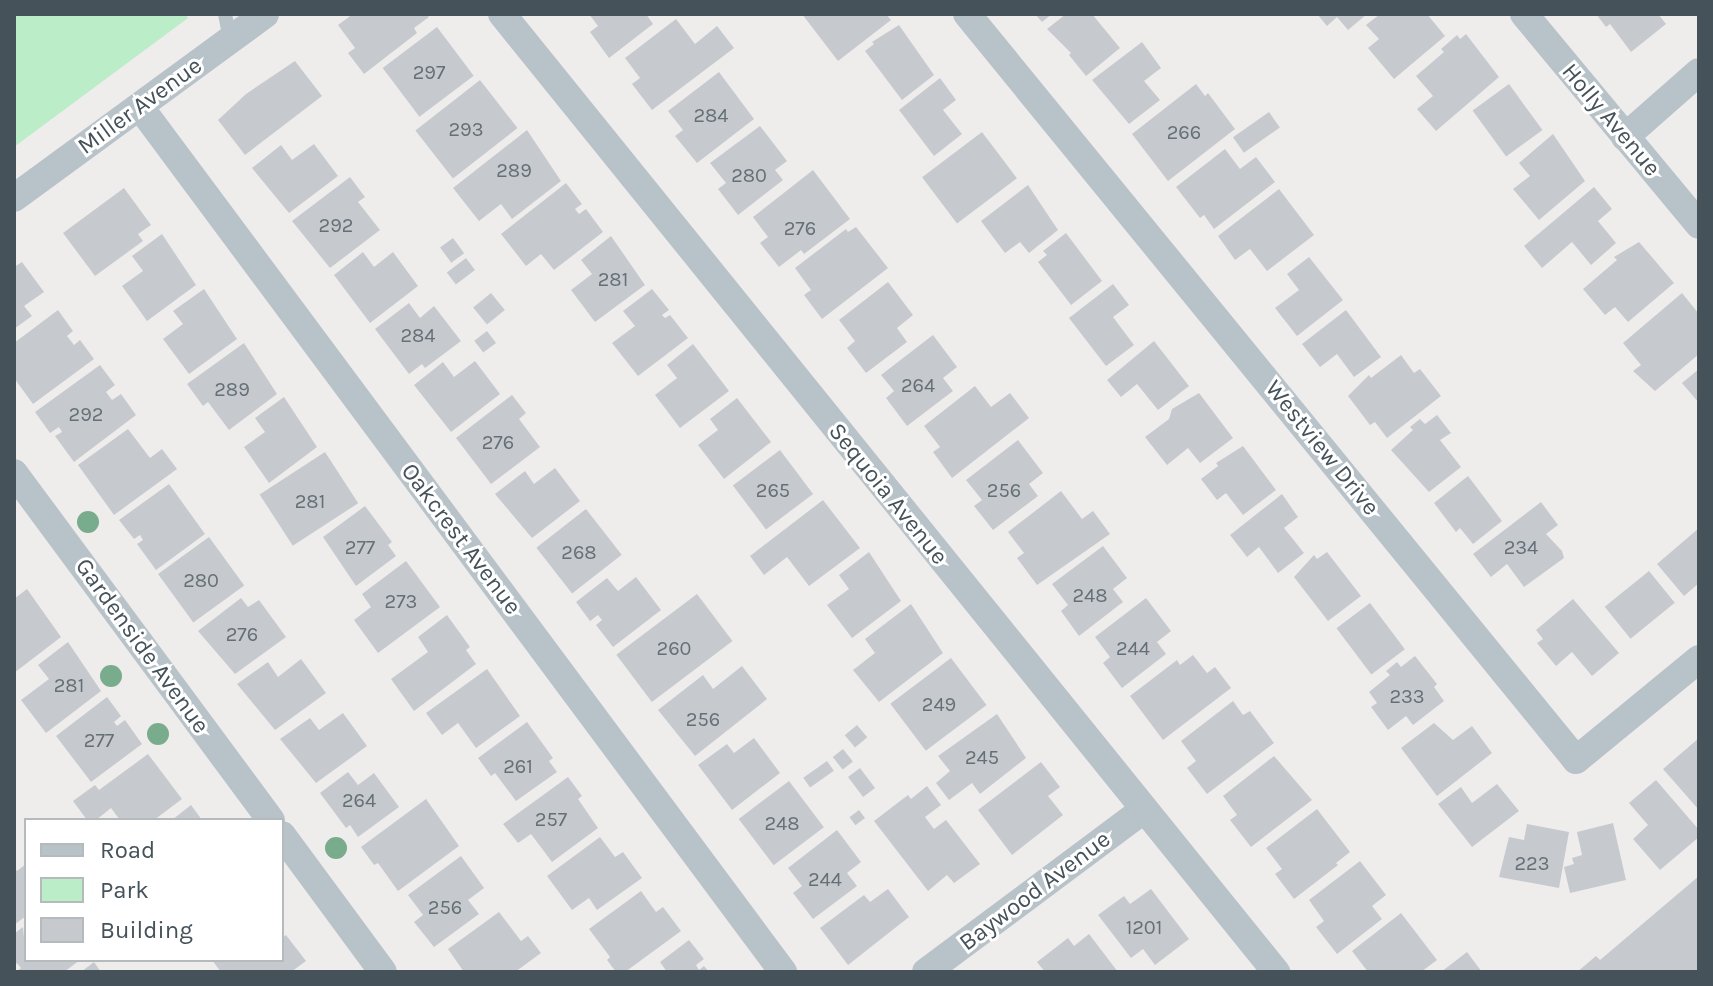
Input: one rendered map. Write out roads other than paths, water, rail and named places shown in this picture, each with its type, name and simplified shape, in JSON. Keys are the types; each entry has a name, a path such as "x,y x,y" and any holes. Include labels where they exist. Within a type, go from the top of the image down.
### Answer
{"street":[{"name":"Miller Avenue","path":"14,198 140,107 228,27 265,14"},
{"name":"Sequoia Avenue","path":"502,14 1276,972"},
{"name":"Westview Drive","path":"967,14 1576,760 1699,659"},
{"name":"Holly Avenue","path":"1524,14 1699,225"},
{"path":"1625,137 1699,72"},
{"name":"Oakcrest Avenue","path":"140,107 783,972"},
{"name":"Gardenside Avenue","path":"14,473 270,818"},
{"name":"Baywood Avenue","path":"926,972 1143,810"},
{"path":"284,838 383,972"}]}
